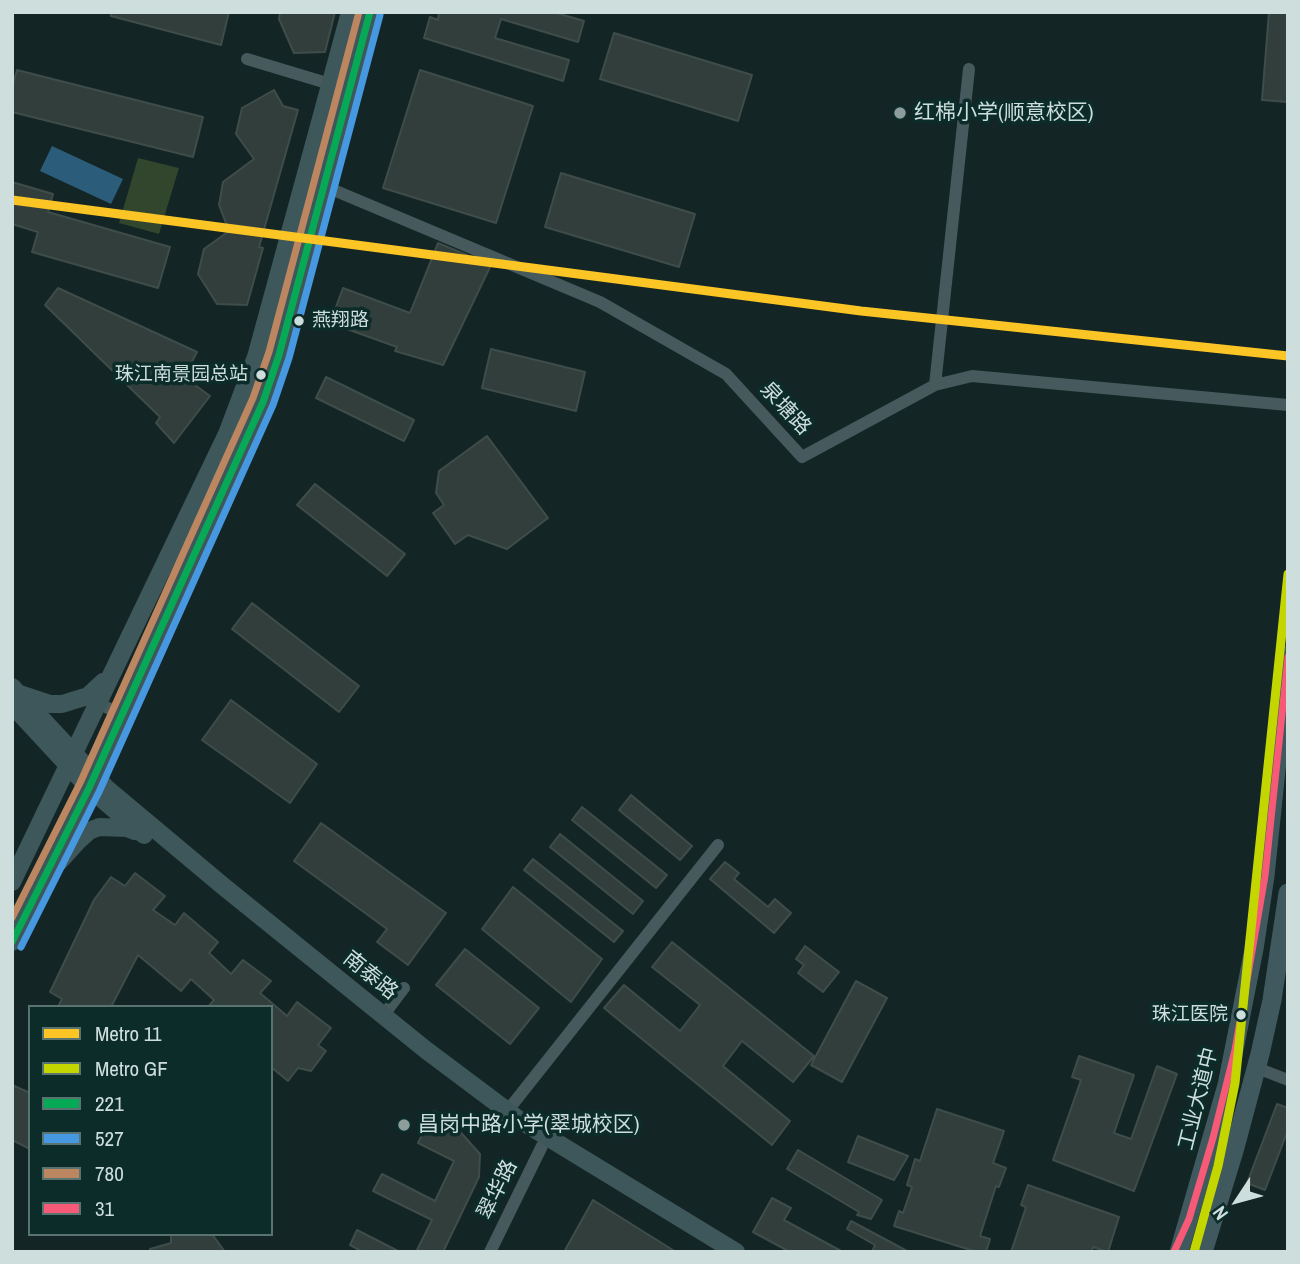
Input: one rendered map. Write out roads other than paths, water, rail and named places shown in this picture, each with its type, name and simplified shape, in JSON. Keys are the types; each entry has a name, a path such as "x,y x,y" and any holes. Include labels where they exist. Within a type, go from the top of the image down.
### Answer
{"main road":[{"path":"12,881 200,494 251,370 350,12"},
{"path":"12,942 91,782 263,402 279,355 370,12"},
{"name":"工业大道中","path":"1179,1252 1227,1085 1254,949 1265,876 1288,655"},
{"path":"14,695 50,704 75,701 88,696 112,672"},
{"name":"南泰路","path":"14,695 91,782 144,835 310,973 419,1059 504,1115 736,1252"},
{"name":"南泰路","path":"91,782 542,1146 718,1252"},
{"path":"42,822 56,820 65,836"},
{"path":"43,880 89,831 99,827 127,828 144,835"},
{"path":"1203,1252 1257,1068 1272,1000 1288,894"},
{"path":"1174,1252 1189,1219"}],"street":[{"path":"247,60 330,84"},
{"path":"935,385 969,69"},
{"name":"泉塘路","path":"324,186 600,302 726,374 802,457 935,385 972,376 1288,405"},
{"path":"97,703 121,714"},
{"path":"504,1115 718,845"},
{"path":"383,1016 404,988"},
{"path":"1257,1068 1288,1080"},
{"name":"翠华路","path":"490,1252 542,1146"}],"water":[{"path":"52,146 123,179 111,204 40,171"}],"metro line":[{"name":"11","path":"12,200 861,311 1288,356"},
{"name":"GF","path":"1194,1252 1218,1166 1235,1083 1288,574"}],"place":[{"name":"红棉小学(顺意校区)","path":"900,113"},
{"name":"燕翔路","path":"299,321"},
{"name":"珠江南景园总站","path":"261,375"},
{"name":"珠江医院","path":"1241,1015"},
{"name":"昌岗中路小学(翠城校区)","path":"404,1125"}]}
